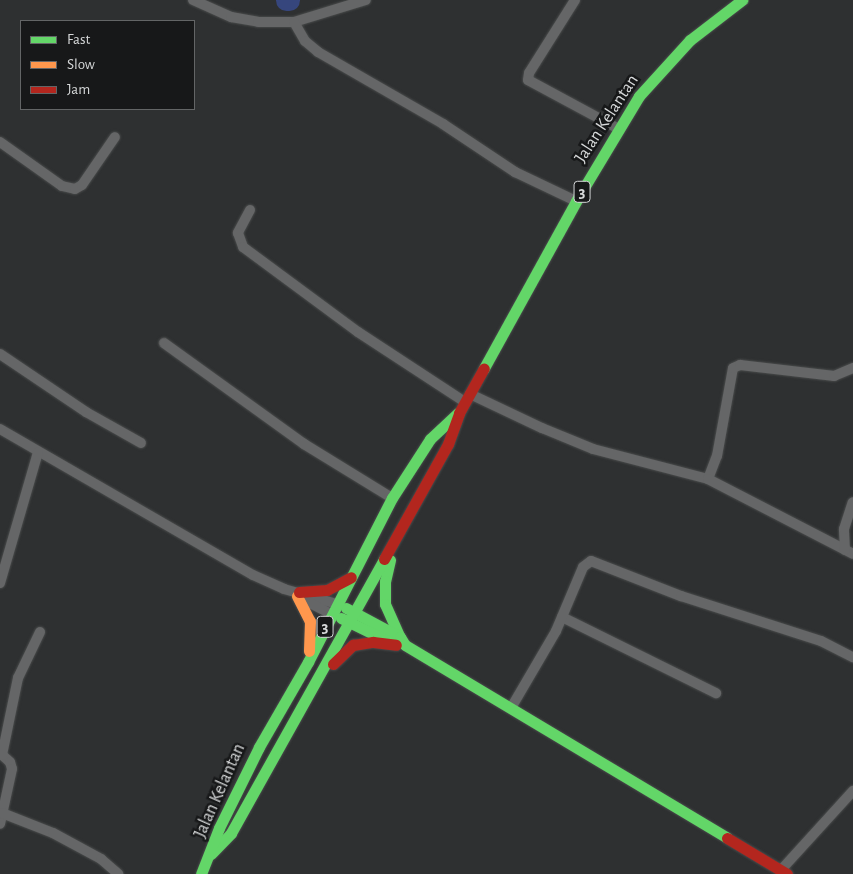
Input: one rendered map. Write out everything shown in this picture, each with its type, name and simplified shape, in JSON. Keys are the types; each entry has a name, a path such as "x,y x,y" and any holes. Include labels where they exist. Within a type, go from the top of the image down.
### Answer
{"main road":[{"name":"Jalan Kelantan","path":"212,854 231,832 353,617 448,444 459,413 467,398 576,201 619,129 662,68 690,40 742,0"},
{"name":"Jalan Kelantan","path":"212,854 219,828 255,756 308,662 392,498 430,439 459,413"},
{"path":"398,533 384,592 390,621 400,642"},
{"path":"308,662 310,621 297,593 327,590 351,577"},
{"path":"334,609 400,642 784,872"},
{"path":"306,697 340,654 353,645 373,642 400,642"},
{"name":"3","path":"201,874 212,854"}],"street":[{"path":"192,0 231,17 258,22 294,22 366,0"},
{"path":"575,0 529,73 528,80 619,129"},
{"path":"294,22 305,41 318,52 443,124 515,172 576,201"},
{"path":"0,142 62,186 75,189 82,185 115,137"},
{"path":"250,210 238,233 243,247 358,332 467,398 593,449 708,479 849,552"},
{"path":"164,343 304,444 392,498"},
{"path":"0,354 86,412 141,444"},
{"path":"708,479 717,456 733,368 740,365 834,376 853,368"},
{"path":"0,429 253,575 334,609"},
{"path":"0,583 38,452"},
{"path":"849,552 844,528 853,502"},
{"path":"511,708 562,617 583,568 595,562 681,596 821,641 853,657"},
{"path":"562,617 716,693"},
{"path":"0,824 12,768 10,762 1,754 20,671 40,632"},
{"path":"784,872 852,794"},
{"path":"2,813 53,833 101,859 118,874"}],"traffic: fast":[{"path":"484,368 576,201 639,96 690,40 742,0"},
{"path":"201,874 219,828 259,747 308,662 392,498 430,439 458,413"},
{"path":"211,854 231,833 384,559"},
{"path":"390,560 385,581 385,604 400,637"},
{"path":"346,608 400,637 405,645 727,838"},
{"path":"341,618 390,642"}],"traffic: slow":[{"path":"297,596 310,621 309,651"}],"traffic: jam":[{"path":"384,559 448,444 459,413 484,368"},
{"path":"299,592 327,590 351,577"},
{"path":"333,664 353,645 373,642 396,645"},
{"path":"727,838 787,874"}]}
